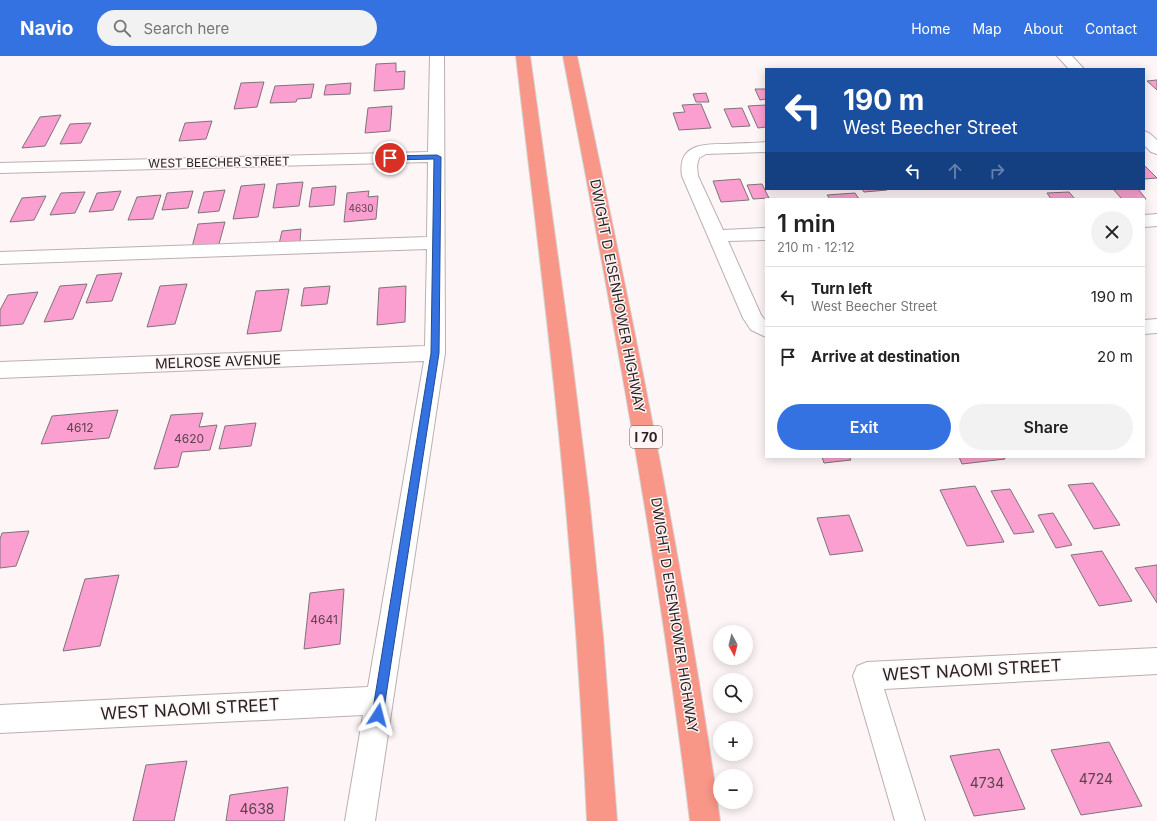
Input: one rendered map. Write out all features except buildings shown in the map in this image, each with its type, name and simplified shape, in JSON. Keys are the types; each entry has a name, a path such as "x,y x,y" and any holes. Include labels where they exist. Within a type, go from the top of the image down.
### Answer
{"highway":[{"path":"523,56 576,483 587,601 602,821"},
{"name":"DWIGHT D EISENHOWER HIGHWAY","path":"570,56 649,451 675,610 705,821"}],"street":[{"path":"360,821 435,353 437,56"},
{"path":"1064,56 1076,68"},
{"path":"1148,136 1157,149"},
{"path":"765,147 704,149 697,151 690,158 690,176 716,236 753,318 758,325 765,329"},
{"name":"WEST BEECHER STREET","path":"0,168 437,157"},
{"path":"1145,221 1157,220"},
{"path":"716,236 765,234"},
{"path":"0,258 436,243"},
{"path":"1145,327 1157,326"},
{"name":"MELROSE AVENUE","path":"0,370 435,353"},
{"name":"WEST NAOMI STREET","path":"910,821 867,676 1157,661"},
{"name":"WEST NAOMI STREET","path":"0,719 380,700"}],"route":[{"path":"378,715 435,353 437,157 390,158"}]}
